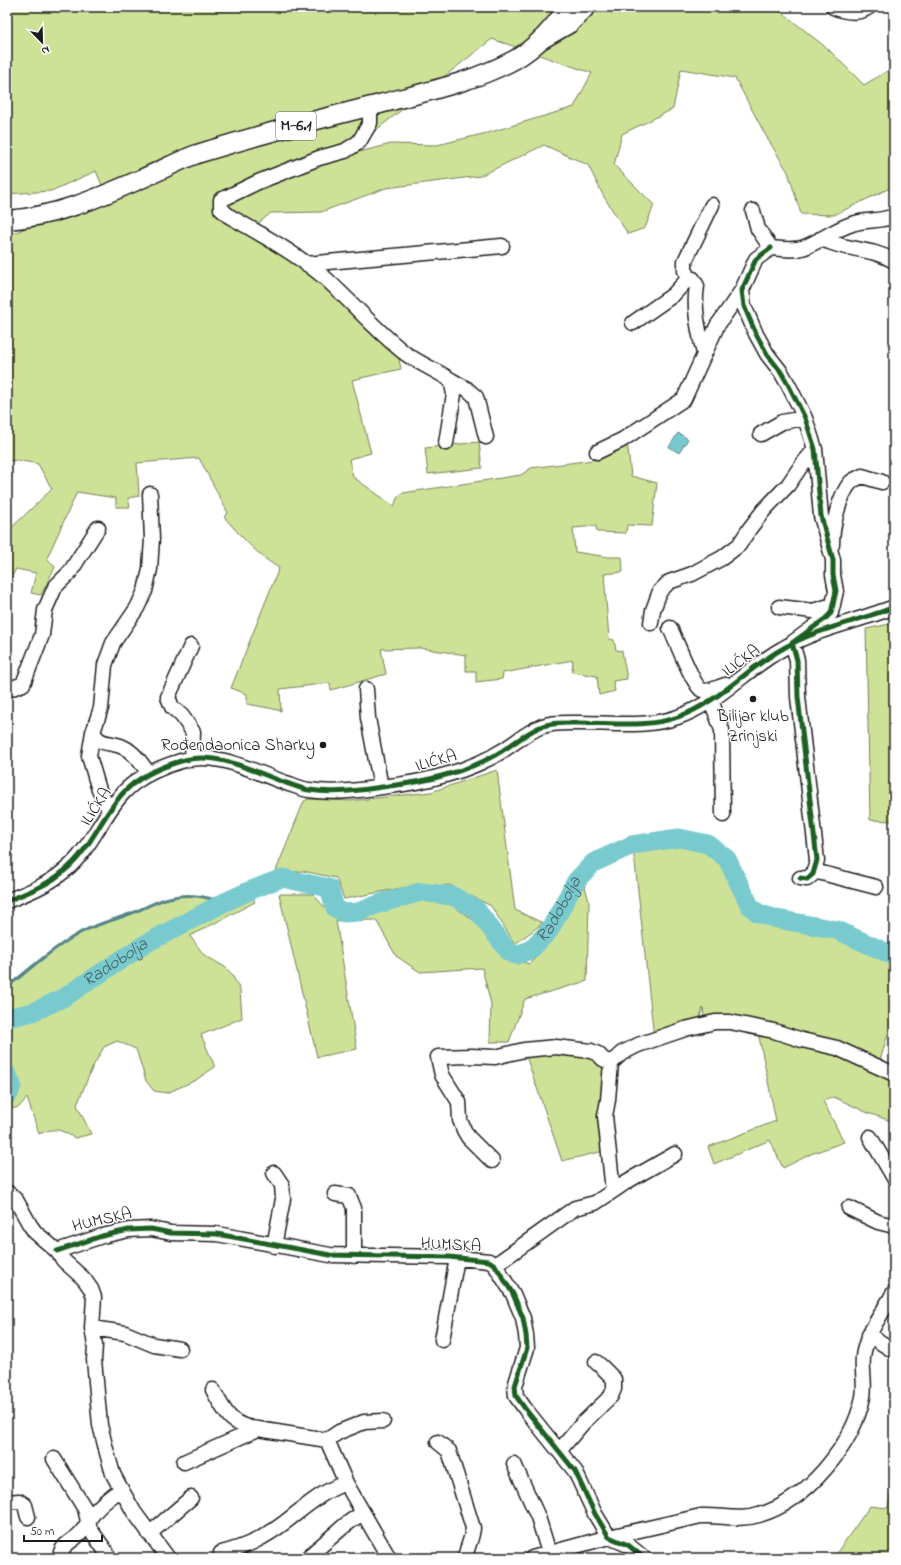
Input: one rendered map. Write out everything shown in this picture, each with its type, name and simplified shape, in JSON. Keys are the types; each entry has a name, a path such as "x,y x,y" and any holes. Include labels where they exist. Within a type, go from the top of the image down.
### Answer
{"main road":[{"name":"M-6.1","path":"7,220 20,220 64,210 194,155 246,139 459,82 487,72 514,59 538,44 554,28 568,7"}],"street":[{"path":"538,44 571,25 589,7"},
{"path":"833,7 851,12 863,11 869,7"},
{"path":"370,106 370,122 359,142 345,151 319,158 258,182 221,200 221,209 229,216 288,251 322,276 392,342 408,355 467,389 476,397 486,437"},
{"path":"689,280 685,271 684,262 712,205"},
{"path":"754,211 758,229 771,248 782,250 804,248 851,224 863,221 875,221 894,216"},
{"path":"820,239 842,246 873,251 885,255 894,261"},
{"path":"306,264 502,246"},
{"path":"597,452 622,440 684,399 717,326 742,290 756,259 771,248"},
{"path":"633,323 673,295 686,281 693,279 697,286 694,300 698,330 704,354"},
{"path":"742,290 744,306 756,334 767,354 781,372 805,418 815,449 821,516 833,560"},
{"path":"446,444 454,394 451,380"},
{"path":"762,434 782,422 805,418"},
{"path":"651,623 653,610 660,591 669,582 704,568 722,558 739,545 764,510 788,485 815,449"},
{"path":"800,878 807,879 813,874 817,860 798,697 797,660 792,643 831,613 836,591 833,575 832,534 843,495 852,481 862,476 882,482"},
{"path":"110,810 99,790 89,756 93,732 101,708 105,665 113,643 140,602 145,591 150,569 152,539 150,494"},
{"path":"7,690 23,684 42,635 45,610 55,586 70,572 98,528"},
{"path":"779,607 813,611 833,605"},
{"name":"ILIĆKA","path":"7,901 38,888 65,870 82,853 91,841 110,810 125,790 149,774 192,758 221,759 307,790 335,792 416,782 449,774 480,762 501,752 522,737 542,726 559,723 614,724 662,722 678,717 711,700 767,658 792,643 819,632 894,607"},
{"path":"670,628 699,689 705,691 731,685"},
{"path":"191,646 168,697 172,707 182,716 193,732 192,758"},
{"path":"366,689 368,718 381,787"},
{"path":"711,700 722,730 723,816"},
{"path":"93,732 103,743 123,747 132,753 149,774"},
{"path":"814,871 876,887"},
{"path":"613,1191 605,1116 611,1063 622,1053 638,1045 685,1029 715,1022 730,1022 774,1031 802,1040 837,1048 894,1074"},
{"path":"492,1161 468,1137 464,1130 460,1120 459,1102 442,1075 438,1057 495,1057 524,1050 556,1047 591,1051 611,1063"},
{"path":"870,1137 894,1178"},
{"path":"495,1265 575,1208 595,1203 626,1182 674,1154"},
{"path":"274,1173 282,1185 283,1199 274,1246"},
{"path":"7,1192 16,1200 30,1226 35,1232 57,1251 64,1261 84,1279 91,1289 94,1297 92,1328 95,1345 94,1360 100,1425 113,1474 149,1534 163,1553"},
{"path":"335,1194 349,1196 354,1208 354,1256"},
{"path":"849,1208 878,1222 894,1226"},
{"name":"HUMSKA","path":"57,1251 102,1236 129,1230 151,1229 171,1233 217,1234 274,1246 330,1255 457,1258 489,1261 495,1265 513,1294 522,1318 526,1335 526,1348 514,1386 516,1396 576,1471 595,1514 609,1537"},
{"path":"442,1340 457,1258"},
{"path":"532,1558 609,1537 701,1516 713,1515 741,1518 758,1516 780,1507 793,1499 816,1479 847,1439 862,1399 865,1386 863,1368 864,1353 869,1335 894,1292"},
{"path":"92,1328 125,1333 154,1346 180,1349"},
{"path":"869,1335 894,1351"},
{"path":"559,1451 583,1423 604,1404 611,1396 614,1389 614,1379 602,1366 596,1362"},
{"path":"213,1390 228,1417 246,1428 327,1440 339,1432 364,1422 383,1421"},
{"path":"184,1462 258,1429"},
{"path":"327,1440 346,1483 389,1558"},
{"path":"438,1442 449,1451 473,1528 472,1539 466,1551 465,1558"},
{"path":"54,1458 85,1509 90,1529 107,1553"},
{"path":"514,1464 538,1517 549,1553"},
{"path":"221,1553 243,1547 260,1539 284,1523 316,1498 335,1487 346,1483"},
{"path":"60,1558 60,1554 64,1546 83,1531 88,1521 100,1505 121,1489"},
{"path":"149,1534 191,1498"},
{"path":"7,1502 19,1501 25,1505 28,1517"},
{"path":"307,1558 344,1526 362,1513"},
{"path":"609,1537 628,1545 644,1558"}],"green space":[{"path":"7,7 678,7 678,9 731,9 736,7 775,7 828,49 864,85 894,67 894,186 834,215 801,214 788,172 766,136 735,78 681,69 673,109 622,134 614,165 654,205 645,228 628,234 604,197 588,165 544,145 480,176 386,188 321,212 271,213 256,225 395,341 401,369 352,380 371,453 349,459 353,477 394,506 398,496 403,493 521,475 531,468 593,460 627,441 631,476 657,483 652,526 627,525 626,533 597,532 596,526 573,528 575,552 608,557 622,557 623,572 604,574 609,639 614,640 616,650 622,651 627,679 613,681 615,691 599,695 597,676 572,672 573,660 503,673 502,679 476,682 476,671 466,671 466,655 420,648 381,649 386,674 331,690 330,683 280,689 281,711 247,704 247,694 231,688 279,568 264,558 224,517 228,513 199,458 137,463 139,496 128,498 130,507 116,507 116,498 77,492 47,558 55,567 41,595 31,593 36,573 16,569 10,580 7,580 7,532 52,489 38,464 17,460 7,461 7,236 30,226 69,217 109,202 96,171 51,191 7,194","holes":["492,39 592,73 574,107 491,132 437,145 391,144 343,156"]},
{"path":"479,442 482,468 428,474 425,448"},
{"path":"894,623 894,821 870,820 866,629"},
{"path":"497,770 515,910 543,923 515,944 491,906 450,885 401,888 344,899 336,878 303,871 275,873 304,801 308,799 350,801 431,792"},
{"path":"679,838 708,844 727,859 750,906 758,913 777,919 837,930 894,956 894,1014 878,1067 894,1074 894,1122 868,1113 834,1097 823,1101 844,1142 811,1154 783,1168 770,1140 714,1164 708,1147 776,1121 757,1027 704,1017 703,1008 697,1025 654,1038 632,845"},
{"path":"583,880 589,901 587,981 525,999 509,1042 490,1042 491,1004 482,968 420,972 396,956 376,920 336,921 357,1049 317,1057 279,894 313,894 327,910 342,917 375,913 421,900 452,905 480,925 504,955 529,964 543,950"},
{"path":"249,891 255,902 190,936 204,955 225,967 231,973 240,990 242,1018 201,1035 215,1067 196,1080 167,1093 154,1091 146,1081 136,1049 117,1041 104,1047 92,1068 77,1105 91,1134 75,1138 61,1131 50,1130 39,1134 27,1098 19,1107 7,1110 7,987 64,942 92,927 132,913 158,901 176,896 196,896 223,903"},
{"path":"556,1047 611,1063 608,1150 562,1161 524,1050"},
{"path":"892,1483 894,1483 894,1558 833,1558 870,1506 888,1508"}],"water":[{"path":"678,433 688,439 679,453 669,447"}],"waterway":[{"name":"Radobolja","path":"7,1018 33,1012 63,998 145,944 223,903 282,878 329,888 335,908 344,913 358,912 381,903 421,892 453,896 476,909 509,952 516,955 530,950 549,931 576,881 593,863 632,845 679,838 708,844 727,859 750,906 758,913 777,919 837,930 894,956"},
{"name":"Radobolja","path":"7,987 56,948 79,933 132,913 158,901 176,896 196,896 223,903"},
{"name":"Radobolja","path":"7,1074 12,1085 9,1094 7,1095"}],"cycle path":[{"path":"771,248 756,259 742,290 744,306 756,334 767,354 781,372 805,418 815,449 821,516 833,560 833,575 836,591 831,613 792,643 797,660 798,697 817,860 813,874 807,879 800,878"},
{"path":"7,901 30,892 58,876 82,853 116,801 124,792 143,777 173,763 194,758 221,760 234,763 300,788 319,791 339,792 417,782 462,770 490,758 530,732 545,725 565,723 642,724 654,723 678,717 692,711 719,695 756,666 795,642 823,630 894,607"},
{"path":"57,1251 102,1236 129,1230 151,1229 171,1233 217,1234 330,1255 449,1257 489,1261 495,1265 513,1294 523,1318 527,1348 515,1386 516,1396 575,1471 595,1514 609,1537 628,1545 644,1558"}],"place":[{"name":"Bilijar klub Zrinjski","path":"753,699"},
{"name":"Rođendaonica Sharky","path":"323,745"}]}
